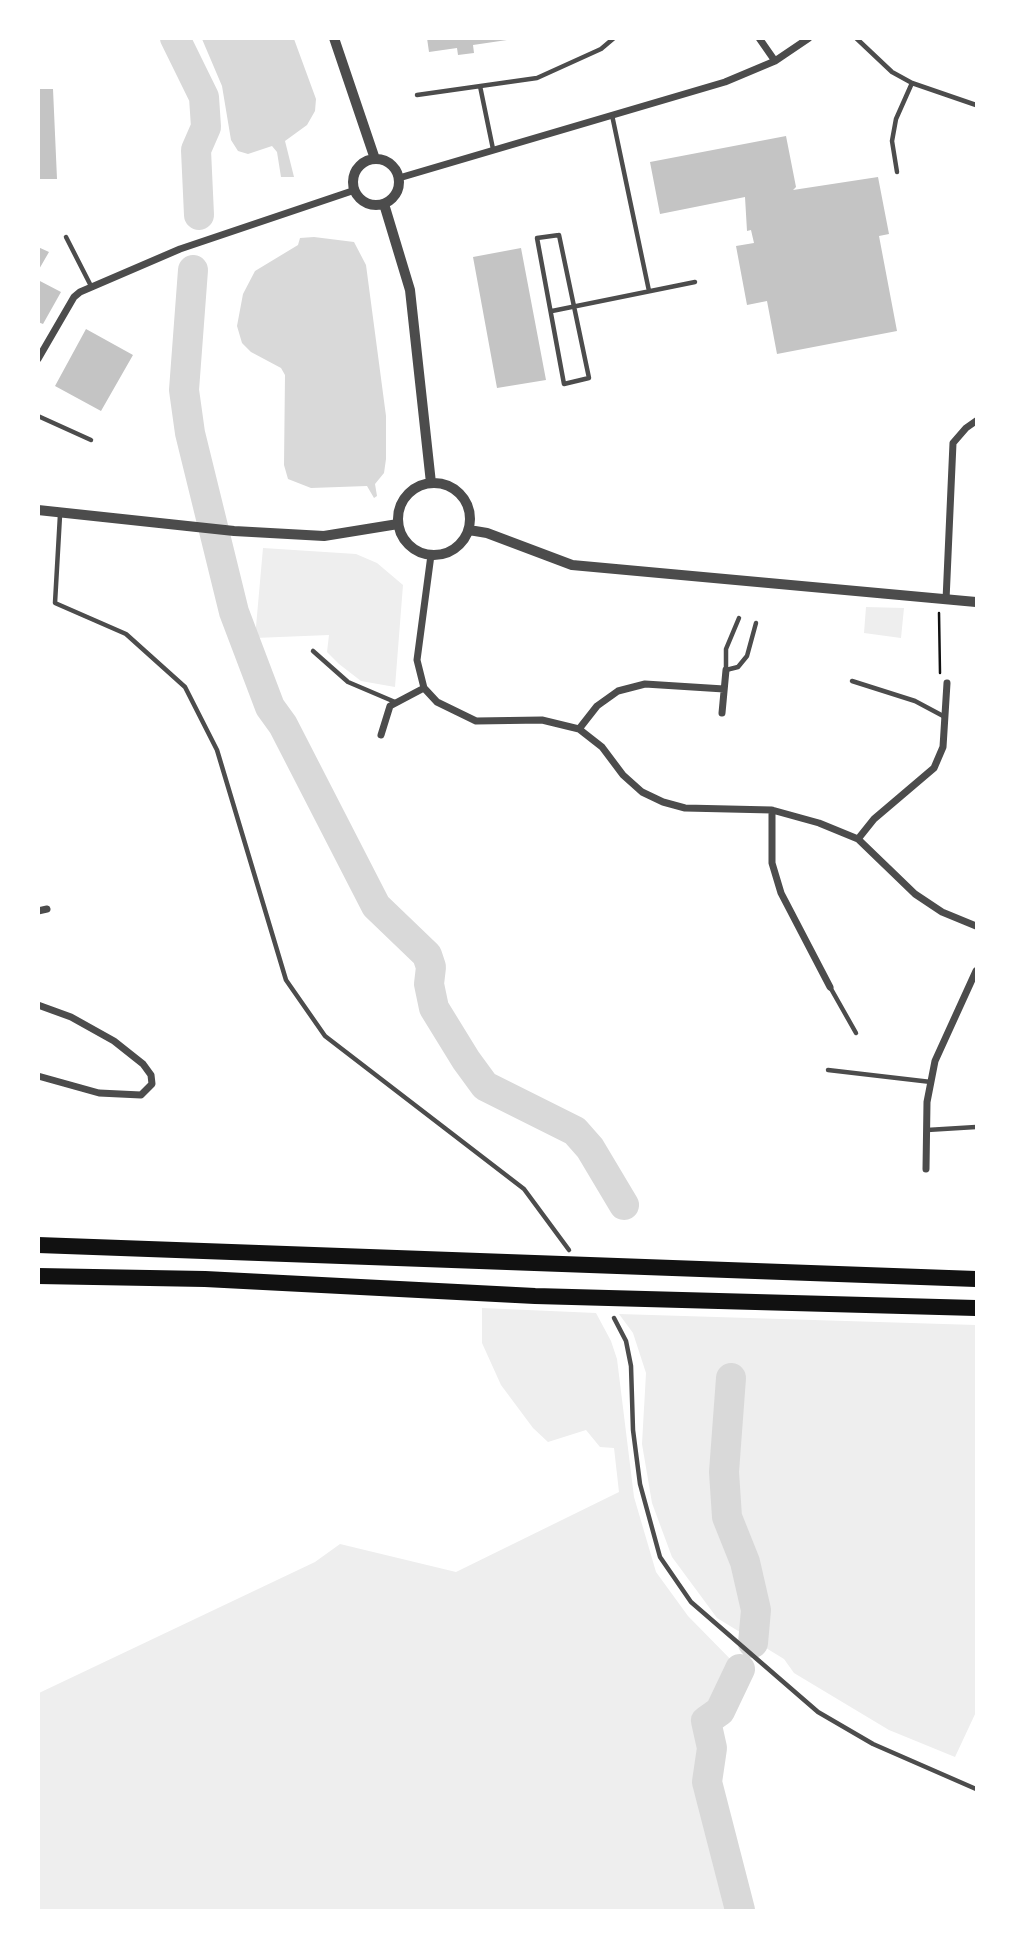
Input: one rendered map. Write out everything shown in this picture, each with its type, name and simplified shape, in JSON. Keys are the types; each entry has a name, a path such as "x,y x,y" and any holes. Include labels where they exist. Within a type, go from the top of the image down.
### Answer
{"highway":[{"path":"38,1245 976,1279"},
{"path":"38,1276 205,1279 535,1296 976,1308"}],"street":[{"path":"334,38 375,159"},
{"path":"759,38 775,61"},
{"path":"399,178 725,82 775,61 809,38"},
{"path":"375,159 390,164 399,178 396,193 384,204 367,203 355,190 355,173 367,161 375,159"},
{"path":"38,359 74,297 91,286 192,245 355,190"},
{"path":"384,204 410,290 430,483"},
{"path":"942,600 953,443 976,421"},
{"path":"430,483 453,489 462,496 468,507 469,530 454,549 431,555 413,549 406,542 398,524 398,513 410,492 430,483"},
{"path":"38,510 234,531 324,536 398,524"},
{"path":"469,530 487,533 572,565 976,603"},
{"path":"431,555 417,660 424,688 436,702 476,721 542,720 579,729 602,747 623,775 642,792 663,802 685,808 772,810 819,822 858,839 915,894 942,912 976,926"},
{"path":"722,713 726,670"},
{"path":"858,839 874,819 934,768 943,747 947,683"},
{"path":"579,729 597,706 618,691 645,684 724,689"},
{"path":"381,735 390,706 424,688"},
{"path":"772,810 772,863 778,885 830,987"},
{"path":"38,911 47,909"},
{"path":"926,1169 926,1130 935,1061 976,971"},
{"path":"38,1005 71,1017 114,1041 143,1064 151,1074 152,1084 141,1095 99,1093 38,1076"}],"lane":[{"path":"417,95 537,78 601,48 614,38"},
{"path":"856,38 892,72 912,83 976,105"},
{"path":"897,172 892,141 896,119 912,83"},
{"path":"480,86 493,149"},
{"path":"612,114 649,291"},
{"path":"559,234 589,378 564,384 552,311 537,239 559,234"},
{"path":"66,237 91,286"},
{"path":"552,311 695,282"},
{"path":"38,416 91,440"},
{"path":"60,512 55,603 126,634 185,687 217,750 286,980 325,1036 524,1189 569,1250"},
{"path":"739,618 726,649 726,670 738,667 747,656 756,624"},
{"path":"313,651 348,682 396,703"},
{"path":"852,681 915,701 945,717"},
{"path":"830,987 856,1033"},
{"path":"828,1070 932,1083"},
{"path":"926,1130 976,1127"},
{"path":"614,1318 626,1341 631,1366 633,1430 640,1484 660,1557 691,1602 818,1712 873,1744 976,1789"}],"path":[{"path":"942,600 940,675 947,683"}],"shaded area":[{"path":"202,39 294,39 316,99 315,111 307,125 285,141 294,177 281,177 277,152 272,146 248,154 238,151 231,140 222,86"},
{"path":"300,238 354,242 366,265 386,416 384,473 375,484 377,496 374,498 367,486 311,488 288,479 284,465 285,375 281,368 251,352 242,343 237,326 243,294 255,271 298,245"},
{"path":"263,548 356,554 377,563 403,585 395,687 361,681 339,664 327,652 329,635 255,638"},
{"path":"866,607 904,608 901,638 864,633"},
{"path":"482,1308 596,1313 611,1341 617,1359 634,1497 656,1572 688,1616 740,1669 720,1711 706,1721 712,1748 707,1782 740,1910 39,1910 39,1693 315,1562 340,1544 456,1572 619,1492 614,1448 600,1447 586,1430 548,1442 533,1428 501,1385 482,1343"},
{"path":"619,1314 976,1325 976,1712 955,1757 889,1730 794,1673 784,1659 717,1618 672,1557 652,1503 642,1444 646,1373 633,1333"}],"building":[{"path":"427,38 507,40 473,45 474,53 458,55 457,48 429,52"},
{"path":"38,89 53,89 57,179 38,179"},
{"path":"786,136 796,187 793,190 878,177 889,234 879,236 897,331 777,354 767,301 747,305 736,246 754,243 751,230 747,231 745,197 660,214 650,162"},
{"path":"38,247 49,252 38,271"},
{"path":"521,248 546,380 497,388 473,257"},
{"path":"38,280 61,292 43,324 38,322"},
{"path":"86,329 133,355 101,411 55,386"}],"waterway":[{"path":"175,38 204,97 206,127 196,150 199,215"},
{"path":"193,270 184,390 190,433 234,612 270,707 283,725 376,906 427,955 431,967 429,984 434,1008 466,1060 485,1086 575,1131 590,1148 624,1205"},
{"path":"731,1378 724,1472 727,1517 745,1562 756,1610 753,1643"},
{"path":"740,1669 720,1711 706,1721 712,1748 707,1782 740,1910"}]}
